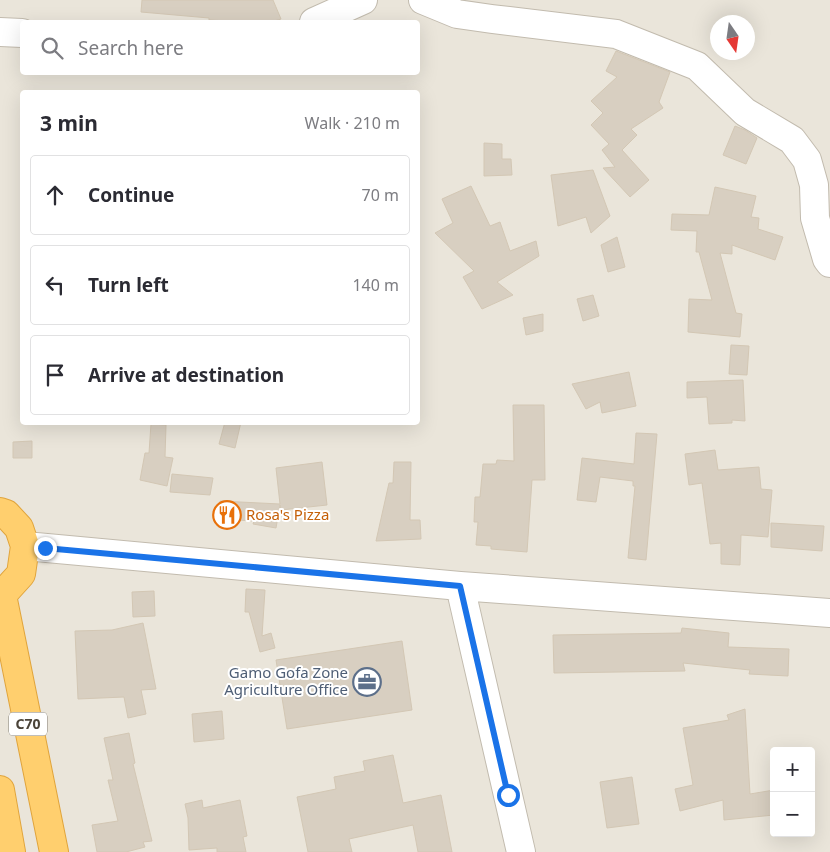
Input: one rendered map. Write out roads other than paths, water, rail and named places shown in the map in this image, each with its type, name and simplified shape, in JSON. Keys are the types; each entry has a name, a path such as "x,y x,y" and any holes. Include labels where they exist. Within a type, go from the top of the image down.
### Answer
{"highway":[{"path":"2,509 19,528 25,546"},
{"name":"C70","path":"25,546 21,574 1,596 54,852"},
{"path":"0,790 11,852"}],"street":[{"path":"318,20 363,0"},
{"path":"423,0 457,14 616,34 697,66 745,112 792,140 807,160 814,185 815,218 827,259 830,263"},
{"path":"0,32 20,33"},
{"path":"25,546 460,586 830,613"},
{"path":"460,586 520,852"}],"place":[{"name":"Rosa's Pizza","path":"227,515"},
{"name":"Gamo Gofa Zone Agriculture Office","path":"367,682"}]}
